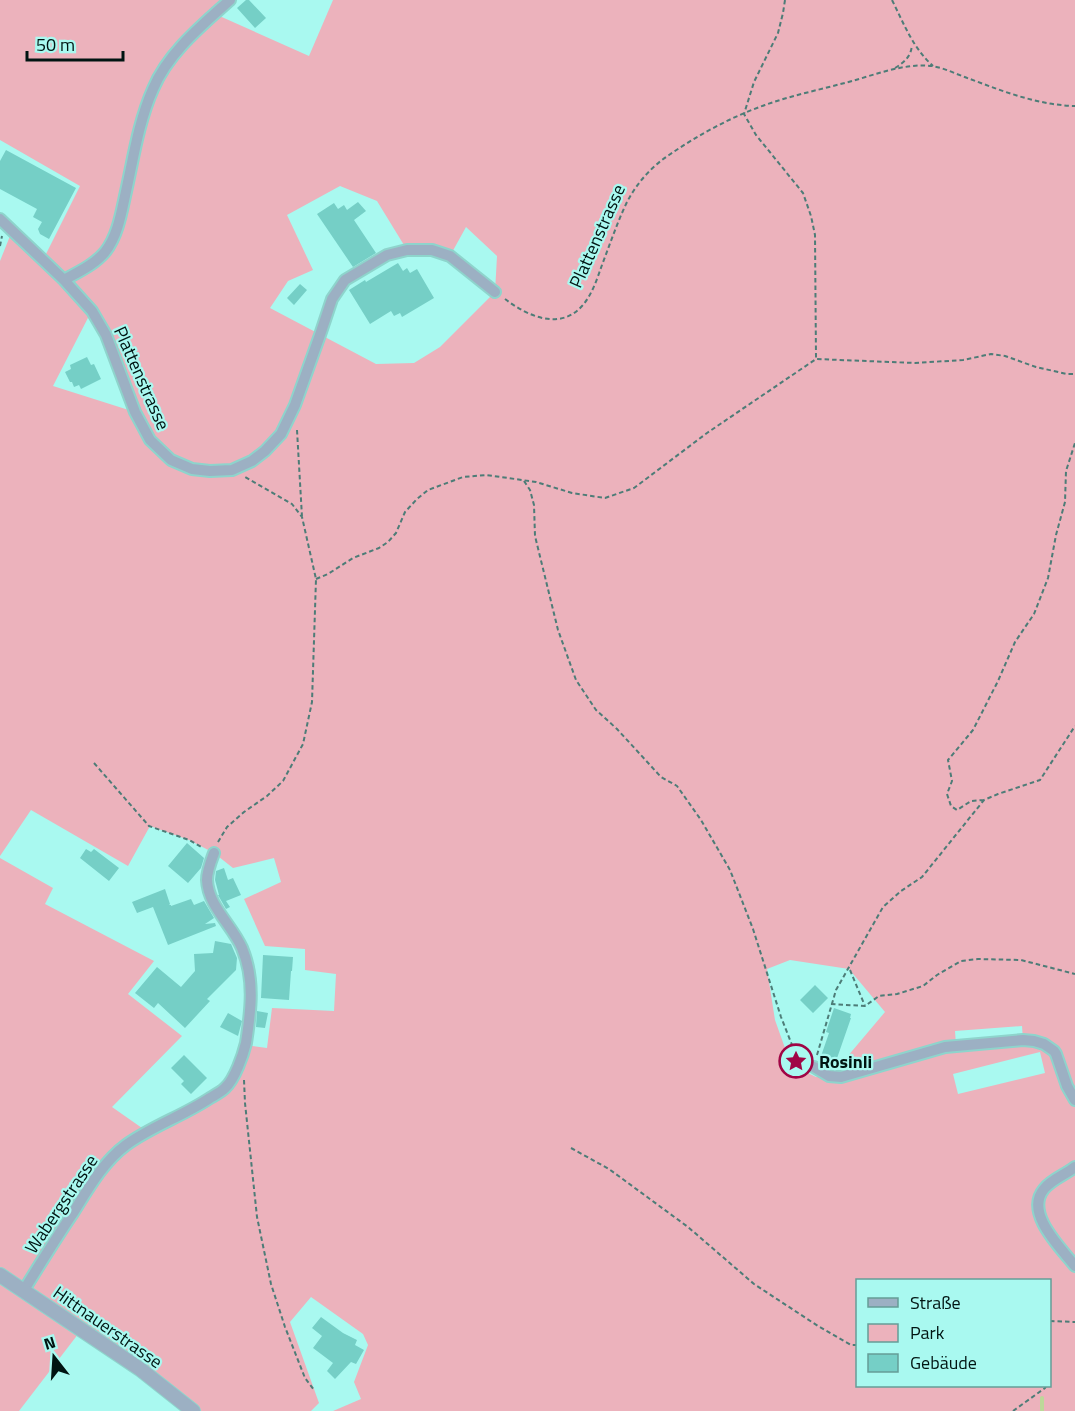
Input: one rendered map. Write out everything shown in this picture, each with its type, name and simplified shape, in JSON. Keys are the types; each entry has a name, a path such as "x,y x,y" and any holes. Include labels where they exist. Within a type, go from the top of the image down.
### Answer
{"street":[{"path":"64,280 100,257 114,237 145,110 159,76 184,44 230,0"},
{"name":"Plattenstrasse","path":"0,219 64,280 92,311 106,335 135,412 150,440 171,460 192,469 232,470 252,461 266,451 280,434 295,405 332,299 345,280 387,255 407,250 432,250 450,256 495,292"},
{"name":"Wabergstrasse","path":"24,1290 93,1181 113,1156 136,1139 203,1103 225,1088 240,1060 245,1045 252,987 242,947 212,900 207,879 214,853"},
{"path":"814,1067 829,1076 841,1077 945,1047 1034,1041 1048,1046 1056,1054 1075,1100"},
{"path":"1075,1167 1045,1187 1038,1202 1041,1220 1075,1266"},
{"name":"Hittnauerstrasse","path":"0,1275 140,1369 194,1411"}],"path":[{"path":"785,0 778,33 753,82 744,114 756,135 803,193 811,216 815,234 816,358"},
{"path":"892,0 913,42 933,66"},
{"path":"893,70 908,57 913,42"},
{"name":"Plattenstrasse","path":"495,292 526,313 543,319 558,319 571,315 582,306 590,294 620,219 635,188 644,177 667,156 686,144 744,114 780,100 893,70 933,66 1030,100 1075,106"},
{"path":"316,579 388,542 396,532 405,512 417,499 428,490 463,477 486,475 537,483 572,493 605,498 634,488 707,433 816,358 915,363 963,360 990,354 1005,356 1036,367 1075,374"},
{"path":"94,764 149,826 189,840 214,853 227,827 283,781 303,744 312,702 316,579 302,517 297,428"},
{"path":"1075,443 1066,471 1065,502 1048,578 1034,614 1015,642 973,730 948,760 952,781 946,794 951,806 957,810 971,801 984,800 1040,780 1075,726"},
{"path":"232,470 292,504 302,517"},
{"path":"524,481 530,490 534,504 535,536 558,630 576,680 596,710 617,729 661,777 677,786 701,820 730,870 753,929 792,1046 803,1059 814,1067 836,990 883,907 900,891 922,877 984,800"},
{"path":"831,1005 866,1006 879,996 897,994 923,986 962,961 1021,960 1075,974"},
{"path":"849,969 866,1006"},
{"path":"240,1060 244,1069 245,1103 257,1217 271,1284 305,1378 314,1389"},
{"path":"571,1148 609,1169 688,1227 754,1284 818,1326 851,1345 856,1345"},
{"path":"1051,1321 1075,1322"},
{"path":"1013,1411 1046,1387"}],"green space":[{"path":"0,0 230,0 215,14 309,56 333,0 1075,0 1075,1411 333,1411 361,1399 354,1382 368,1345 363,1334 311,1297 290,1322 319,1403 311,1411 193,1411 82,1329 19,1411 0,1411 0,858 53,888 45,904 154,961 128,994 182,1036 112,1107 142,1128 225,1088 245,1045 267,1048 272,1008 334,1011 336,974 305,970 305,949 265,946 244,899 281,882 274,858 233,868 214,853 189,840 150,826 128,866 31,810 0,856 0,261 12,231 43,260 80,186 0,140","holes":["340,186 377,201 407,250 450,256 466,227 497,256 495,292 440,347 414,363 376,364 270,308 288,281 313,270 287,215","91,312 135,412 53,386","790,960 849,969 885,1012 847,1057 841,1077 816,1077 791,1065 775,1020 767,969","1022,1026 1023,1040 956,1045 955,1031","1040,1052 1045,1073 958,1094 953,1074"]}],"building":[{"path":"249,0 266,18 255,28 237,8"},
{"path":"6,150 76,188 49,239 40,234 38,229 42,222 33,217 37,209 0,189 0,161"},
{"path":"358,202 366,211 354,220 376,253 353,267 317,214 334,203 338,209 344,205 347,210"},
{"path":"398,263 403,271 407,268 410,273 417,269 434,298 402,317 400,313 394,316 391,311 370,324 349,290"},
{"path":"300,284 307,290 294,305 287,298"},
{"path":"87,357 91,365 94,364 101,379 81,389 79,385 74,387 65,372 71,369 70,365"},
{"path":"187,843 204,858 201,868 188,883 168,866"},
{"path":"86,849 91,852 94,849 119,868 109,881 80,858"},
{"path":"224,868 228,880 233,878 241,895 226,901 230,907 226,909 218,895 215,880 216,871"},
{"path":"165,889 171,906 191,899 194,905 204,901 214,918 205,924 215,923 216,926 168,945 153,907 137,913 132,902"},
{"path":"215,941 231,944 237,958 236,970 207,999 210,1001 185,1028 158,1003 154,1008 135,993 157,967 181,987 195,971 194,954 213,953"},
{"path":"263,955 293,957 289,1000 261,998"},
{"path":"815,985 828,998 813,1013 800,1000"},
{"path":"834,1008 851,1014 835,1064 820,1059"},
{"path":"257,1011 268,1013 265,1028 256,1027"},
{"path":"228,1013 242,1021 238,1036 220,1027"},
{"path":"184,1055 207,1078 191,1094 181,1084 184,1081 171,1068"},
{"path":"321,1317 357,1340 355,1345 364,1350 356,1364 351,1362 335,1379 327,1371 333,1363 313,1348 322,1336 312,1328"}],"waterway":[{"path":"1042,1398 1042,1411"}],"place":[{"name":"Rosinli","path":"796,1061"}]}
